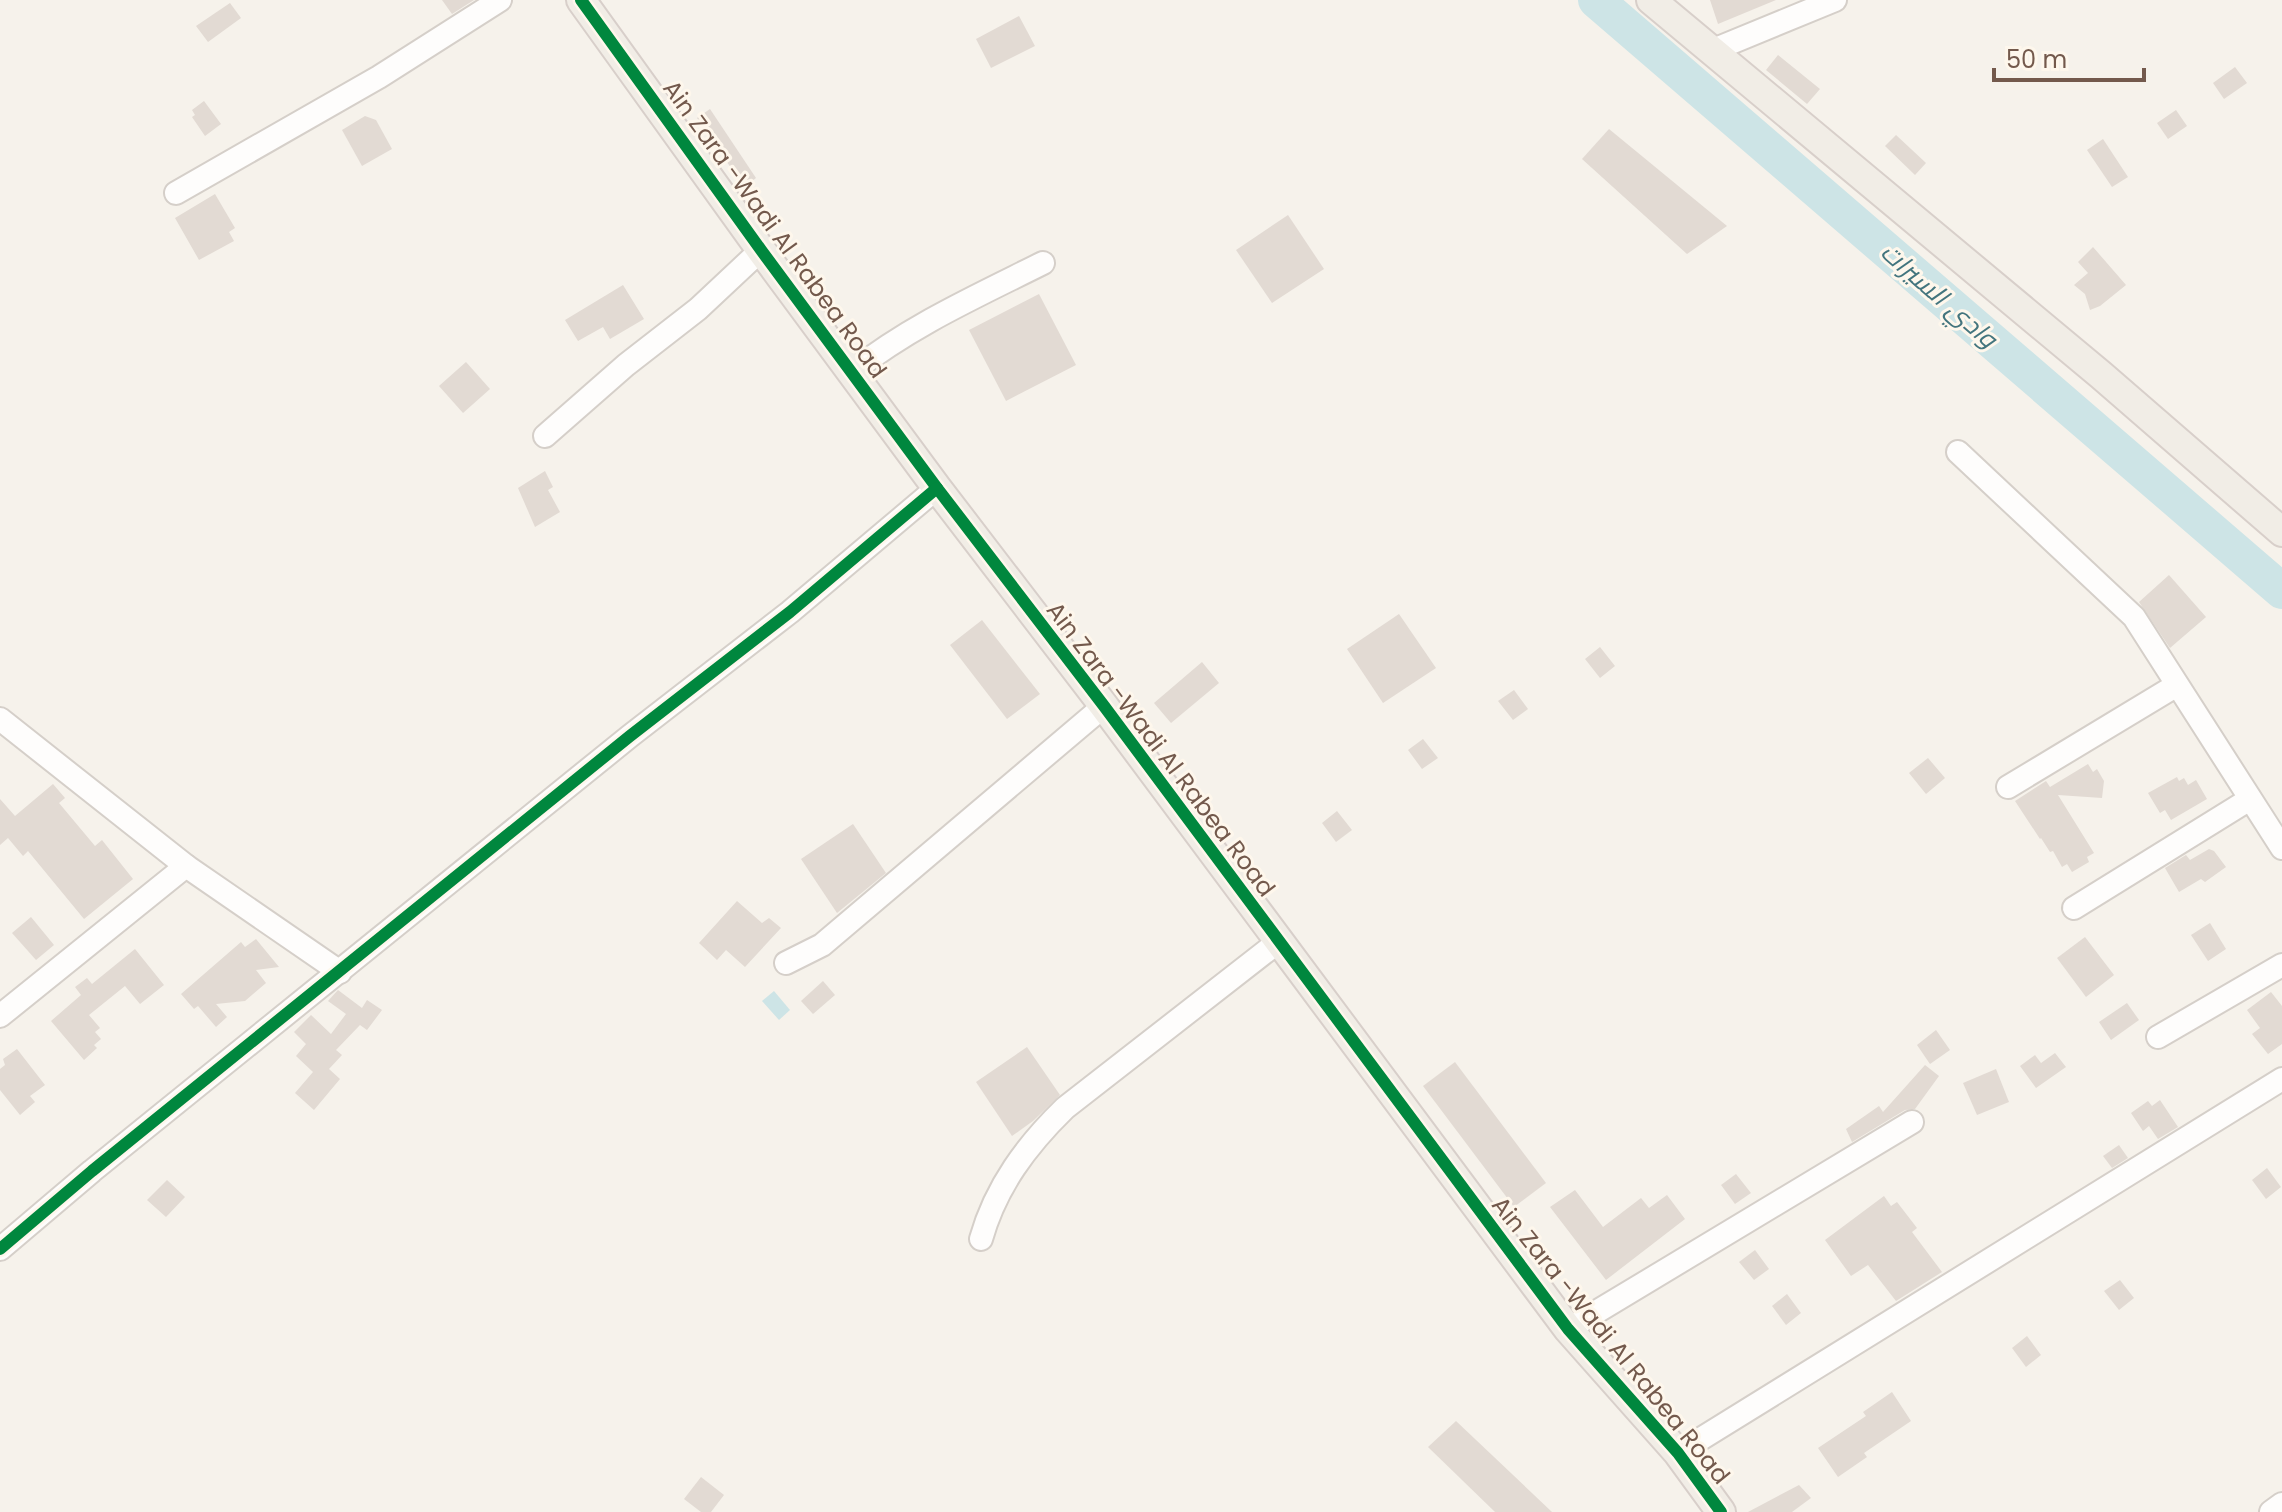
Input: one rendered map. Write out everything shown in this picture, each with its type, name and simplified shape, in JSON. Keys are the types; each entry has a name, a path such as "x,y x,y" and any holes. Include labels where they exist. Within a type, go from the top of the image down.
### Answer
{"main road":[{"name":"Ain Zara -Wadi Al Rabea Road","path":"581,0 937,488 1104,706 1568,1329 1678,1453 1721,1512"},
{"path":"1651,0 2090,366 2282,532"}],"street":[{"path":"176,193 379,77 500,0"},
{"path":"1711,51 1835,0"},
{"path":"545,436 626,365 698,309 761,250"},
{"path":"852,372 919,326 1043,263"},
{"path":"1958,452 2134,617 2282,848"},
{"path":"0,1249 630,736 790,612 937,488"},
{"path":"2008,787 2177,685"},
{"path":"786,963 822,945 1104,706"},
{"path":"0,719 186,866 340,972"},
{"path":"2074,908 2250,799"},
{"path":"0,1016 186,866"},
{"path":"981,1239 989,1212 1034,1138 1065,1108 1278,942"},
{"path":"2158,1037 2282,965"},
{"path":"1678,1453 2282,1079"},
{"path":"1568,1329 1912,1122"},
{"path":"2271,1512 2282,1504"}],"water":[{"path":"774,991 790,1010 779,1020 762,1001"}],"building":[{"path":"442,0 474,0 452,14"},
{"path":"1710,0 1776,0 1718,24"},
{"path":"230,3 241,18 208,42 196,26"},
{"path":"1019,16 1035,46 991,68 976,39"},
{"path":"1778,55 1820,89 1807,104 1766,70"},
{"path":"2235,67 2247,83 2224,99 2213,83"},
{"path":"204,101 221,124 205,136 192,117 195,115 192,110"},
{"path":"710,109 756,178 744,187 697,118"},
{"path":"2176,110 2187,126 2168,139 2157,123"},
{"path":"365,116 376,120 392,149 362,166 342,130"},
{"path":"1609,129 1727,226 1687,254 1582,159"},
{"path":"1896,135 1926,163 1915,175 1885,146"},
{"path":"2103,139 2128,177 2112,187 2087,150"},
{"path":"215,194 235,228 229,232 234,241 199,260 175,218"},
{"path":"1288,215 1324,269 1272,303 1236,250"},
{"path":"2093,247 2126,285 2100,306 2090,310 2085,294 2074,285 2088,273 2078,262"},
{"path":"623,285 644,319 610,339 603,327 578,341 565,320"},
{"path":"1039,294 1076,365 1006,401 969,330"},
{"path":"466,362 490,389 463,413 439,386"},
{"path":"545,471 553,487 548,490 560,512 535,527 518,488"},
{"path":"2169,575 2206,617 2170,648 2139,602"},
{"path":"1399,614 1436,668 1383,703 1347,649"},
{"path":"982,620 1040,694 1007,719 950,645"},
{"path":"1600,647 1615,666 1600,678 1585,659"},
{"path":"1202,662 1219,683 1171,723 1154,703"},
{"path":"1514,690 1528,709 1513,720 1498,701"},
{"path":"1423,739 1438,758 1422,769 1408,750"},
{"path":"1928,758 1945,778 1926,794 1909,773"},
{"path":"2088,764 2093,772 2097,769 2104,781 2102,798 2058,795 2094,853 2087,857 2089,862 2072,872 2067,864 2062,867 2015,801 2046,781 2050,787"},
{"path":"2177,777 2179,781 2184,778 2188,785 2196,780 2207,799 2171,820 2165,810 2160,813 2148,793"},
{"path":"53,784 65,798 59,803 95,846 102,840 133,879 84,919 28,851 23,856 8,838 0,845 0,799 15,816"},
{"path":"1337,811 1352,830 1336,842 1322,823"},
{"path":"853,824 886,873 837,913 801,859"},
{"path":"2209,849 2226,867 2205,882 2201,879 2179,892 2165,868 2186,855 2190,860"},
{"path":"737,901 762,923 769,918 781,928 745,967 726,950 717,960 699,943"},
{"path":"31,917 54,945 36,960 12,933"},
{"path":"2210,923 2226,949 2208,961 2191,935"},
{"path":"2085,937 2114,975 2086,997 2057,958"},
{"path":"256,939 279,967 256,970 266,983 245,1001 216,1004 227,1017 216,1027 198,1006 194,1009 181,994 241,942 245,947"},
{"path":"135,949 164,985 140,1004 125,986 89,1015 100,1028 95,1032 101,1039 94,1045 97,1048 84,1060 51,1021 81,995 75,987 87,978 92,984"},
{"path":"823,981 835,995 813,1014 801,1001"},
{"path":"338,990 362,1008 367,1000 382,1010 367,1030 360,1025 336,1050 342,1055 329,1069 340,1079 314,1110 295,1093 313,1072 296,1056 306,1044 294,1032 311,1015 331,1034 346,1014 328,1001"},
{"path":"2271,992 2282,1006 2282,1044 2268,1054 2252,1034 2260,1028 2247,1010"},
{"path":"2127,1003 2139,1020 2111,1040 2099,1022"},
{"path":"1936,1030 1950,1050 1930,1064 1917,1045"},
{"path":"1027,1047 1060,1095 1012,1136 976,1082"},
{"path":"17,1049 45,1085 30,1096 35,1102 20,1115 0,1090 0,1069 5,1065 3,1059"},
{"path":"2055,1053 2066,1067 2036,1088 2020,1066 2035,1055 2041,1063"},
{"path":"1455,1062 1546,1183 1514,1207 1423,1086"},
{"path":"1925,1065 1939,1076 1915,1109 1905,1110 1852,1142 1846,1129 1879,1106 1883,1112"},
{"path":"1996,1069 2009,1102 1977,1115 1963,1083"},
{"path":"2160,1100 2178,1127 2158,1139 2149,1126 2143,1131 2131,1113 2148,1101 2152,1106"},
{"path":"2119,1145 2128,1158 2112,1168 2103,1156"},
{"path":"2267,1168 2281,1187 2266,1199 2252,1180"},
{"path":"1736,1174 1751,1193 1735,1204 1721,1185"},
{"path":"167,1180 185,1197 166,1217 147,1200"},
{"path":"1575,1190 1603,1227 1641,1198 1649,1208 1667,1195 1685,1219 1606,1280 1550,1207"},
{"path":"1884,1196 1891,1206 1897,1202 1917,1228 1912,1232 1942,1272 1896,1301 1868,1265 1851,1276 1825,1240"},
{"path":"1755,1250 1769,1269 1754,1280 1739,1262"},
{"path":"2120,1280 2134,1298 2119,1310 2104,1291"},
{"path":"1787,1294 1801,1313 1786,1325 1772,1306"},
{"path":"2027,1336 2041,1355 2026,1367 2012,1348"},
{"path":"1892,1392 1911,1421 1864,1453 1867,1457 1838,1477 1818,1448 1866,1416 1863,1412"},
{"path":"1456,1421 1552,1512 1495,1512 1428,1447"},
{"path":"701,1477 724,1495 711,1512 701,1512 684,1499"},
{"path":"1799,1485 1811,1498 1792,1512 1748,1512"}],"waterway":[{"name":"وادي السيرات","path":"1596,0 2282,591"}],"cycle path":[{"path":"581,0 937,488 1104,706 1568,1329 1678,1453 1721,1512"},
{"path":"0,1249 630,736 790,612 937,488"}]}
